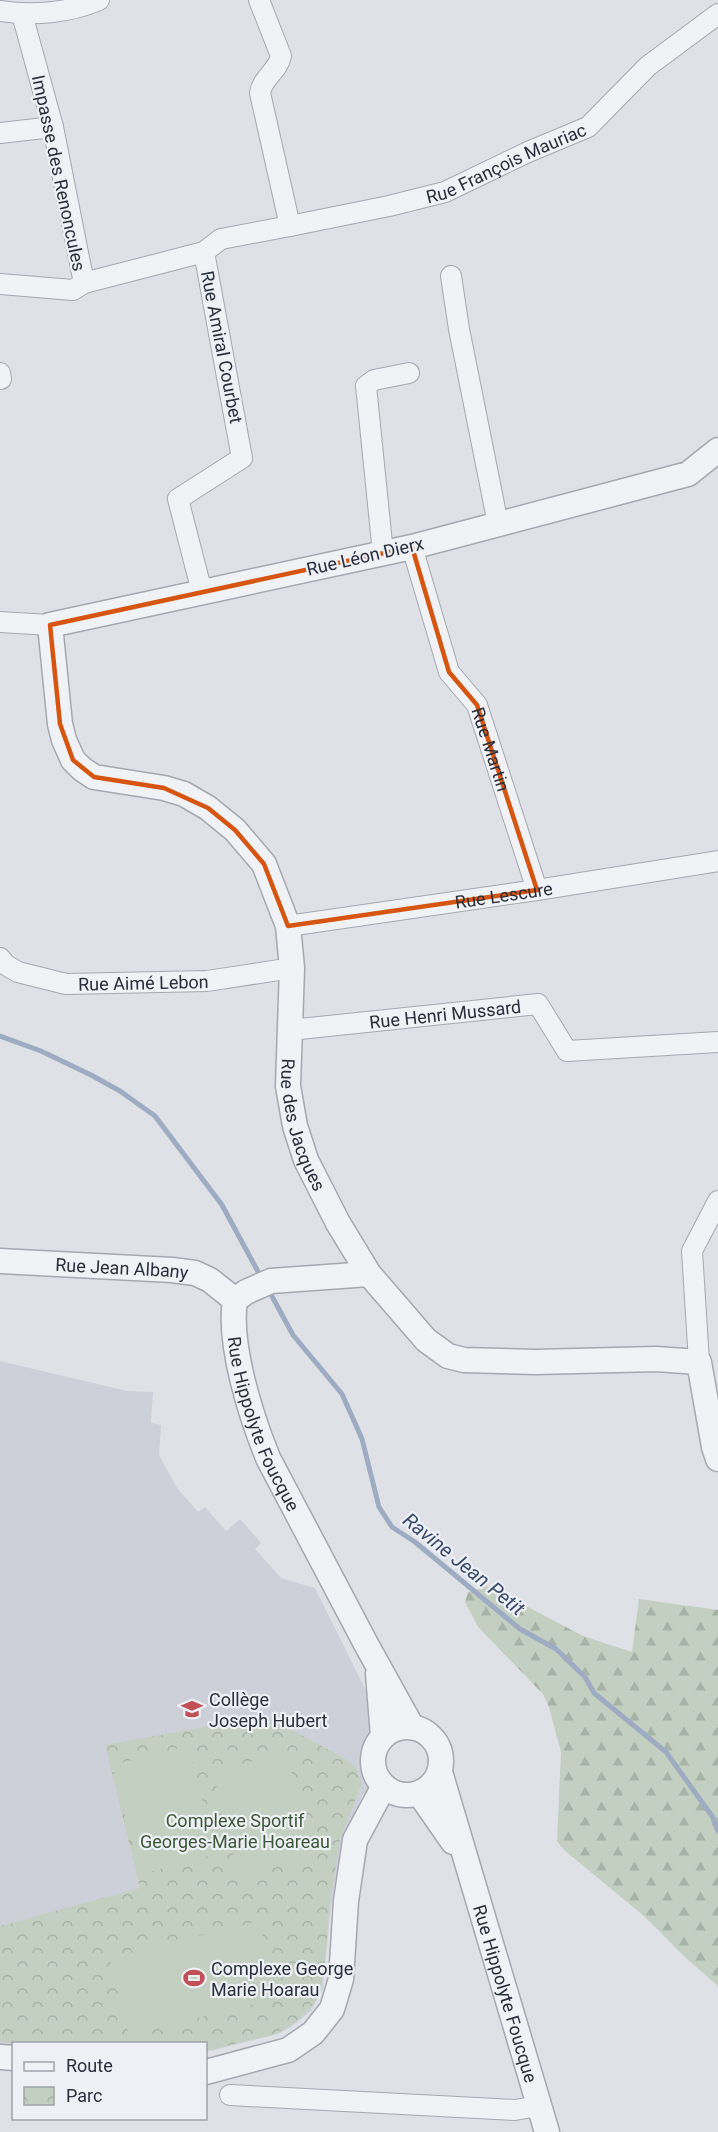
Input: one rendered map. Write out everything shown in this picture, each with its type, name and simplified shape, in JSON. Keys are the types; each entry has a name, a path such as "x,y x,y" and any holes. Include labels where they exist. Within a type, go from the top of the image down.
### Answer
{"street":[{"path":"0,10 22,14 79,8 99,0"},
{"path":"259,0 281,56 279,65 261,86 260,93 290,226"},
{"name":"Impasse des Renoncules","path":"0,284 73,290 84,283 53,128 22,14"},
{"name":"Rue François Mauriac","path":"290,226 445,192 528,152 588,127 648,66 718,14"},
{"path":"0,133 53,128"},
{"name":"Rue Amiral Courbet","path":"202,592 178,499 242,458 204,252 221,239 290,226"},
{"path":"84,283 204,252"},
{"path":"451,276 459,329 498,524"},
{"path":"383,553 366,386 374,380 409,373"},
{"name":"Rue Léon Dierx","path":"0,622 50,625 411,547 688,474 718,450"},
{"name":"Rue Martin","path":"411,547 449,672 477,705 537,890"},
{"name":"Rue des Jacques","path":"50,625 60,724 73,760 94,777 164,788 184,794 208,808 236,830 264,864 288,926 292,968 288,1086 295,1126 306,1160 338,1223 369,1274 426,1340 457,1358 525,1362 656,1359 699,1362"},
{"name":"Rue Lescure","path":"288,926 718,861"},
{"name":"Rue Aimé Lebon","path":"0,958 6,965 18,972 66,984 207,981 292,968"},
{"name":"Rue Henri Mussard","path":"290,1030 538,1004 567,1051 718,1042"},
{"path":"718,1201 692,1251 699,1362 718,1459"},
{"name":"Rue Jean Albany","path":"0,1261 195,1273 241,1296"},
{"path":"241,1296 271,1281 369,1274"},
{"name":"Rue Hippolyte Foucque","path":"241,1296 234,1337 257,1430 268,1458 377,1666 412,1727"},
{"name":"Rue Hippolyte Foucque","path":"377,1666 383,1736"},
{"path":"207,2072 288,2050 313,2033 332,2009 341,1979 346,1901 355,1840 365,1820 401,1791 435,1781 440,1772 441,1762 436,1743 430,1735 412,1727 392,1730 383,1736 377,1744 373,1763 379,1779 401,1791"},
{"name":"Rue Hippolyte Foucque","path":"440,1772 463,1856 547,2132"},
{"name":"Rue Hippolyte Foucque","path":"401,1791 463,1856"},
{"path":"230,2095 515,2110 538,2106"}],"highlighted area":[{"path":"412,547 449,672 477,705 537,890 288,926 264,864 235,830 208,808 164,788 94,777 73,760 60,724 50,625"}],"shaded area":[{"name":"Collège Joseph Hubert","path":"0,1361 127,1391 153,1392 151,1423 161,1425 159,1455 177,1488 198,1512 205,1507 226,1531 240,1519 261,1543 255,1549 281,1578 315,1588 366,1691 401,1727 392,1730 377,1745 373,1763 384,1786 363,1794 341,1843 330,1915 323,1988 311,2011 290,2028 278,2034 207,2052 207,2042 12,2042 12,2046 0,2044"}],"green space":[{"path":"488,1586 583,1636 632,1652 639,1599 718,1610 718,1986 644,1916 564,1850 557,1841 561,1752 549,1707 543,1694 478,1627 465,1602 468,1592"},
{"name":"Complexe Sportif Georges-Marie Hoareau","path":"265,1716 344,1758 356,1768 362,1783 340,1839 330,1902 324,1974 316,2001 296,2022 276,2034 207,2051 207,2042 12,2043 0,2041 0,1926 140,1888 105,1745"},
{"path":"188,1746 216,1854 141,1874 112,1765"},
{"path":"287,1753 312,1859 238,1876 213,1771"},
{"name":"Complexe George Marie Hoarau","path":"259,1921 278,1998 129,2035 110,1958"}],"waterway":[{"name":"Ravine Jean Petit","path":"0,1036 41,1051 91,1075 120,1091 155,1116 222,1205 262,1279"},
{"name":"Ravine Jean Petit","path":"268,1289 293,1335 342,1394 362,1439 379,1507 392,1527 415,1542 520,1629 556,1649 585,1677 594,1693 666,1752 712,1816 718,1831"}],"place":[{"name":"Collège Joseph Hubert","path":"192,1709"},
{"name":"Complexe George Marie Hoarau","path":"194,1978"}]}
